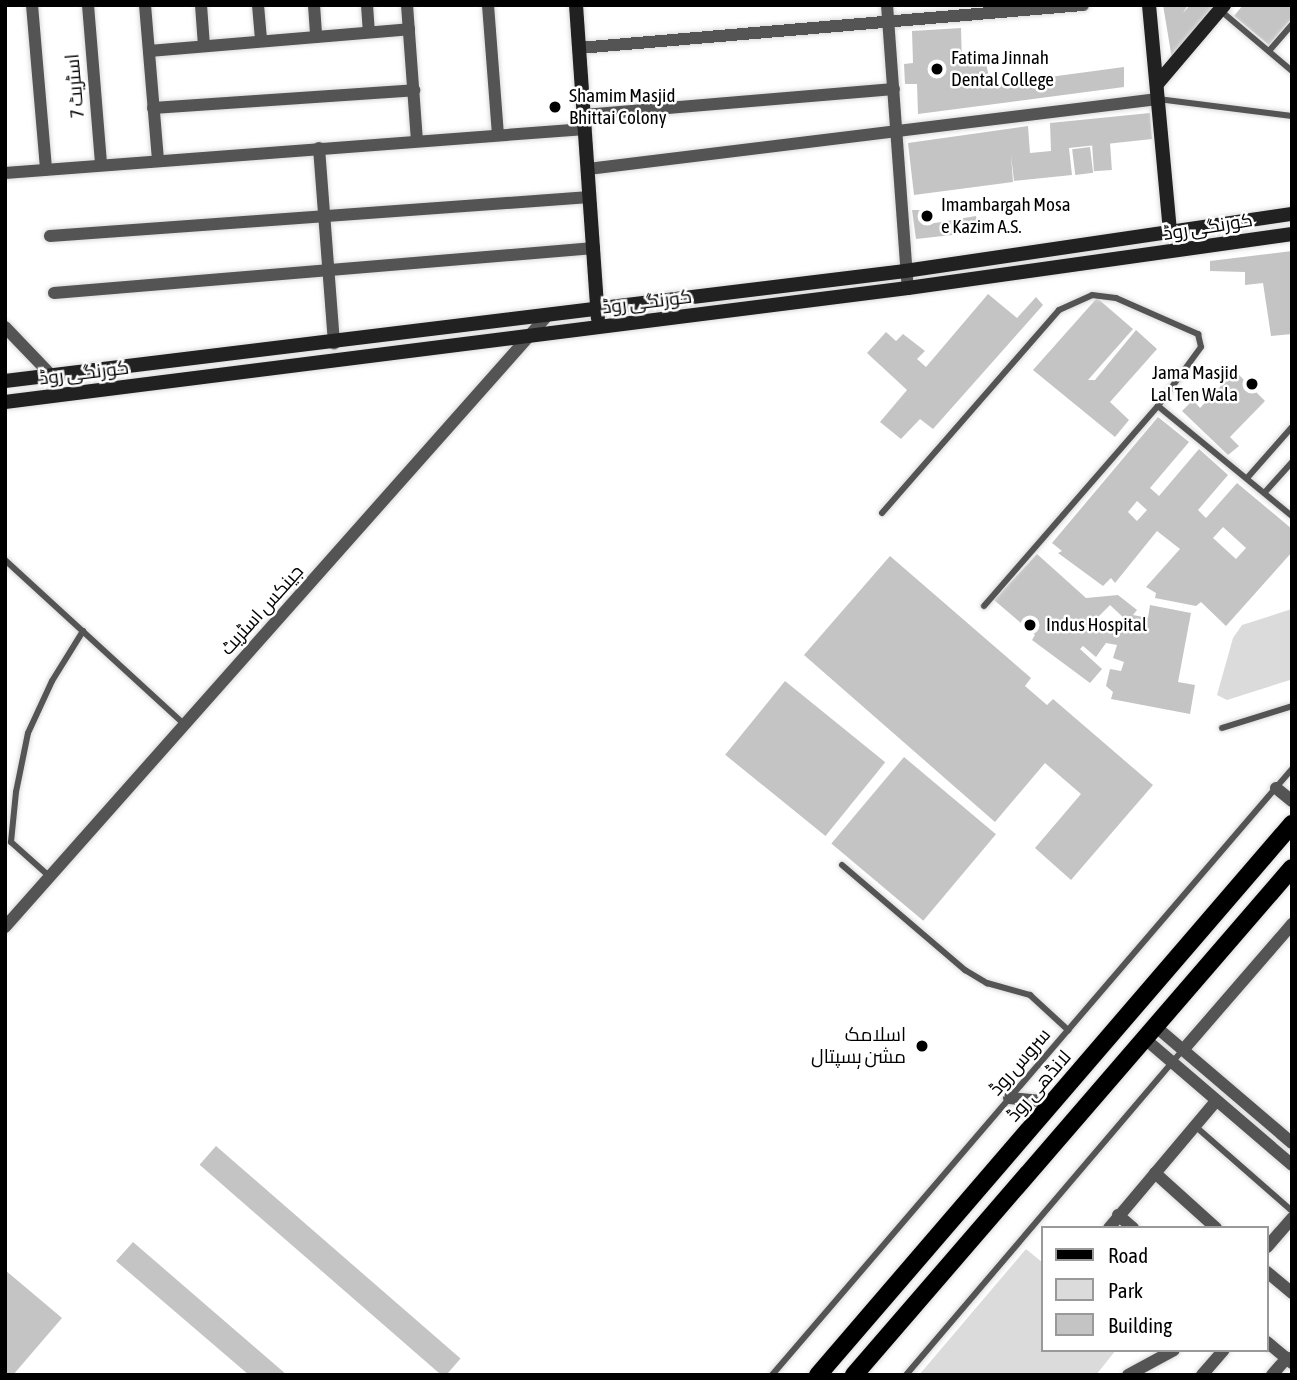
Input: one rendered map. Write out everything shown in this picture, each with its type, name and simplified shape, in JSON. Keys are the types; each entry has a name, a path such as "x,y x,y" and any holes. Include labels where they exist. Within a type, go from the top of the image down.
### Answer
{"main road":[{"path":"576,5 598,327"},
{"path":"1149,5 1170,233"},
{"path":"1157,92 1222,8"},
{"name":"کورنگی روڈ","path":"5,381 334,343 905,271 1292,214"},
{"name":"کورنگی روڈ","path":"5,402 908,288 1292,234"},
{"path":"83,371 84,392"},
{"name":"لانڈھی روڈ","path":"818,1375 1292,824"},
{"path":"854,1375 1292,868"}],"street":[{"path":"32,5 46,169"},
{"name":"اسٹریٹ 7","path":"88,5 101,164"},
{"path":"145,5 158,160"},
{"path":"201,5 204,46"},
{"path":"258,5 261,41"},
{"path":"314,5 316,37"},
{"path":"367,5 369,33"},
{"path":"407,5 417,141"},
{"path":"488,5 498,135"},
{"path":"887,5 908,288"},
{"path":"579,48 1083,5"},
{"path":"149,51 409,29"},
{"path":"5,173 498,135 584,122 894,89"},
{"path":"153,108 414,90"},
{"path":"588,169 897,131 1157,92"},
{"path":"319,148 334,343"},
{"path":"50,236 590,197"},
{"path":"54,293 327,273 594,248"},
{"name":"جینکس اسٹریٹ","path":"5,927 546,317"},
{"path":"5,327 51,375"},
{"path":"1276,788 1292,801"},
{"path":"1183,1050 1292,924"},
{"path":"1149,1032 1183,1050 1292,1143"},
{"path":"1149,1032 1171,1063 1292,1165"},
{"path":"1009,1098 1052,1102"},
{"path":"1111,1226 1216,1101"},
{"path":"1154,1173 1214,1226"},
{"path":"1118,1215 1131,1226"},
{"path":"1269,1245 1292,1218"},
{"path":"1269,1274 1292,1293"},
{"path":"1269,1344 1289,1360 1272,1375"},
{"path":"1202,1375 1222,1352"},
{"path":"1128,1375 1154,1354"}],"lane":[{"path":"1222,8 1292,71"},
{"path":"1269,51 1292,25"},
{"path":"1157,92 1292,116"},
{"path":"882,513 1059,310 1079,298 1116,298 1198,334 1201,347 1158,407 984,606"},
{"path":"1158,407 1266,491 1292,516"},
{"path":"1248,477 1292,428"},
{"path":"1266,491 1292,462"},
{"path":"5,560 185,725"},
{"path":"50,877 11,842 16,792 28,733 52,681 83,631"},
{"path":"1222,728 1292,706"},
{"name":"سروس روڈ","path":"772,1375 1292,769"},
{"path":"842,865 965,970 987,983 1030,995 1068,1030"},
{"path":"906,1375 1183,1050"},
{"path":"1195,1126 1292,1211"}],"green space":[{"path":"1292,609 1290,680 1227,700 1217,695 1233,638 1242,625"},
{"path":"1026,1249 1042,1262 1042,1352 1114,1352 1096,1375 919,1375"}],"building":[{"path":"1163,5 1188,5 1183,13 1190,5 1218,5 1172,59"},
{"path":"1243,5 1292,5 1292,18 1269,45 1234,16"},
{"path":"961,28 962,64 985,60 991,85 1124,67 1124,87 918,114 917,84 905,84 904,64 913,63 912,31"},
{"path":"1150,113 1152,139 1069,148 1072,175 1014,181 1011,155 1013,182 914,195 908,143 1028,126 1030,153 1051,151 1050,123"},
{"path":"1110,143 1112,170 1094,171 1092,144"},
{"path":"1090,147 1093,173 1075,175 1072,149"},
{"path":"912,210 920,210 923,225 976,216 979,232 916,239"},
{"path":"1292,251 1292,334 1271,336 1263,283 1245,285 1245,272 1210,271 1210,261"},
{"path":"988,294 1017,318 1036,297 1043,305 933,429 920,419 901,439 880,422 907,390 867,353 886,332 896,341 903,334 925,351 917,359 926,367"},
{"path":"1097,298 1133,329 1088,380 1095,380 1136,330 1157,349 1110,402 1129,420 1115,437 1033,370"},
{"path":"1235,371 1265,401 1230,437 1239,446 1228,455 1182,411 1193,400 1200,408"},
{"path":"1158,417 1189,442 1150,488 1159,496 1199,449 1228,475 1198,510 1206,518 1237,483 1292,529 1292,552 1226,626 1201,602 1196,606 1155,598 1156,593 1146,587 1180,549 1157,531 1115,583 1111,578 1103,586 1058,553 1062,551 1052,543","holes":["1137,501 1147,510 1137,521 1128,512","1223,527 1246,548 1236,559 1213,538"]},
{"path":"1037,554 1086,598 1118,595 1137,610 1133,615 1148,618 1150,605 1191,613 1178,682 1195,685 1190,714 1111,699 1113,692 1106,686 1110,669 1121,671 1124,662 1113,658 1117,645 1106,643 1096,657 1083,646 1080,649 1102,669 1090,683 1032,640 1035,635 994,600","holes":["1110,605 1127,621 1116,634 1097,618"]},
{"path":"890,556 1031,678 1025,686 1047,705 1053,699 1153,785 1071,880 1035,848 1081,794 1045,763 995,822 804,655"},
{"path":"785,681 885,762 825,836 725,755"},
{"path":"904,757 996,834 923,921 831,844"},
{"path":"216,1146 461,1359 446,1375 441,1375 200,1165"},
{"path":"133,1242 287,1375 249,1375 116,1261"},
{"path":"5,1270 62,1318 13,1375 5,1375"}],"place":[{"name":"Fatima Jinnah Dental College","path":"937,69"},
{"name":"Shamim Masjid Bhittai Colony","path":"555,107"},
{"name":"Imambargah Mosa e Kazim A.S.","path":"927,216"},
{"name":"Jama Masjid Lal Ten Wala","path":"1252,384"},
{"name":"Indus Hospital","path":"1030,625"},
{"name":"اسلامک مشن ہسپتال","path":"922,1046"}]}
